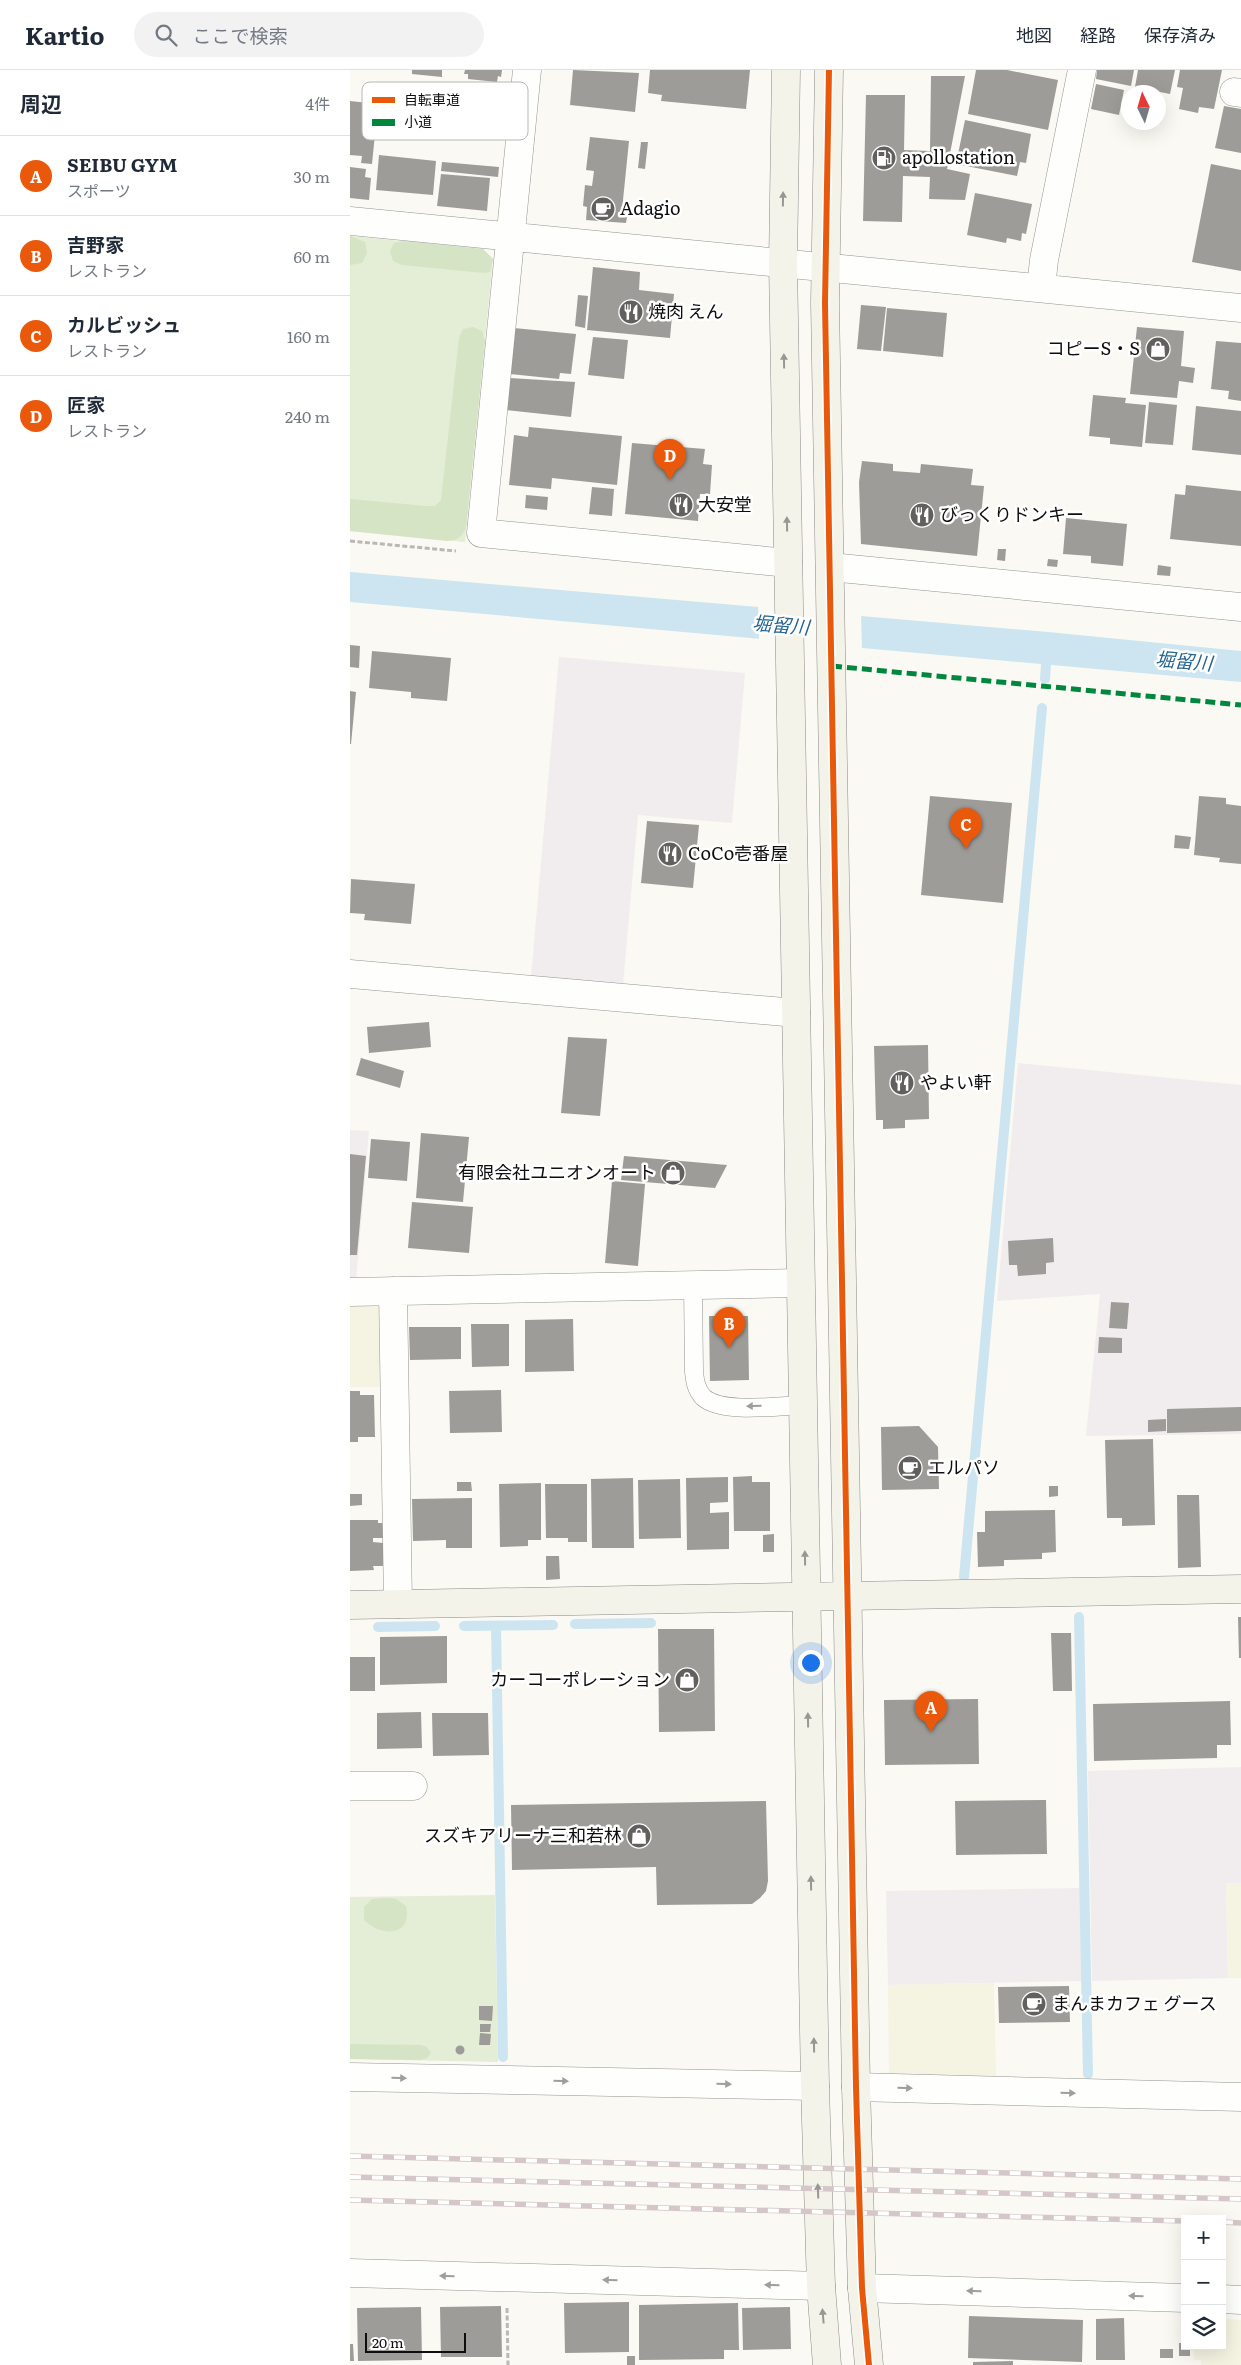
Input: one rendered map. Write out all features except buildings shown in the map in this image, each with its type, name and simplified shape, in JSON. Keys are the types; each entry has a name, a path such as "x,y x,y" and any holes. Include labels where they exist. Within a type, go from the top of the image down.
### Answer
{"street":[{"path":"786,70 782,263 814,2086 821,2286 827,2365"},
{"path":"829,70 825,267 830,594 856,2087 862,2288 868,2365"},
{"path":"1041,288 1044,260 1082,70"},
{"path":"520,140 481,533 788,563"},
{"path":"350,220 1241,308"},
{"path":"830,567 1241,607"},
{"path":"350,974 796,1013"},
{"path":"350,1292 800,1283"},
{"path":"393,1291 398,1604"},
{"path":"350,1605 1241,1589"},
{"path":"350,1786 413,1786"},
{"path":"350,2076 814,2086"},
{"path":"856,2087 1241,2097"},
{"path":"350,2273 821,2286"},
{"path":"862,2288 1181,2298"},
{"path":"1226,2299 1241,2300"}],"lane":[{"path":"693,1286 694,1372 696,1386 704,1397 715,1405 728,1407 802,1406"}],"path":[{"path":"350,541 464,552"},
{"path":"507,2277 508,2365"}],"shaded area":[{"path":"559,657 745,673 732,823 638,815 623,985 531,977"},
{"path":"1018,1063 1241,1085 1241,1434 1086,1436 1100,1294 997,1301"},
{"path":"350,1130 369,1131 356,1281 350,1281"},
{"path":"373,1301 383,1311 385,1387 350,1387 350,1302"},
{"path":"1241,1767 1241,1883 1226,1883 1228,1978 1092,1981 1088,1771"},
{"path":"1226,1883 1241,1883 1241,1978 1228,1978"},
{"path":"1080,1888 1082,1981 888,1985 886,1891"},
{"path":"994,1983 996,2078 889,2075 888,1985"},
{"path":"1226,2319 1241,2320 1241,2365 1201,2365 1201,2360 1194,2360 1193,2350 1226,2350"}],"green space":[{"path":"350,236 483,249 493,259 465,542 350,531"},
{"path":"350,236 365,242 367,253 362,263 350,265"},
{"path":"405,241 483,249 493,259 490,272 402,265 393,261 390,251 394,243"},
{"path":"473,327 482,331 485,341 466,528 458,538 447,541 350,531 350,499 426,506 435,506 441,500 459,338 463,329"},
{"path":"495,1895 498,2062 350,2059 350,1897"},
{"path":"372,1899 396,1899 406,1906 407,1916 405,1924 400,1929 394,1931 379,1929 371,1926 364,1920 364,1907"},
{"path":"350,2044 421,2045 427,2047 431,2053 427,2058 420,2060 350,2059"}],"water":[{"name":"堀留川","path":"350,572 1048,632 1241,651 1241,682 350,602"}],"pier":[{"path":"758,605 861,613 862,649 759,640"}],"waterway":[{"path":"1045,679 1047,650"},
{"path":"964,1577 1042,708"},
{"path":"1079,1617 1088,2074"},
{"path":"575,1624 651,1623"},
{"path":"464,1626 553,1625"},
{"path":"378,1627 435,1626"},
{"path":"496,1626 503,2057"}],"railway":[{"path":"350,2156 1241,2179"},
{"path":"350,2177 1241,2199"},
{"path":"350,2200 1181,2221"},
{"path":"1226,2222 1241,2223"}],"marked path":[{"path":"832,666 1241,705"}],"cycle path":[{"path":"829,70 825,303 856,2087 862,2288 869,2365"}],"place":[{"name":"apollostation","path":"884,158"},
{"name":"Adagio","path":"603,209"},
{"name":"焼肉 えん","path":"631,312"},
{"name":"コピーS・S","path":"1158,349"},
{"name":"匠家","path":"670,480"},
{"name":"大安堂","path":"681,505"},
{"name":"びっくりドンキー","path":"922,515"},
{"name":"カルビッシュ","path":"966,849"},
{"name":"CoCo壱番屋","path":"670,854"},
{"name":"やよい軒","path":"902,1083"},
{"name":"有限会社ユニオンオート","path":"673,1173"},
{"name":"吉野家","path":"729,1348"},
{"name":"エルパソ","path":"910,1468"},
{"name":"カーコーポレーション","path":"687,1680"},
{"name":"SEIBU GYM","path":"931,1732"},
{"name":"スズキアリーナ三和若林","path":"639,1836"},
{"name":"まんまカフェ グース","path":"1034,2004"}]}
